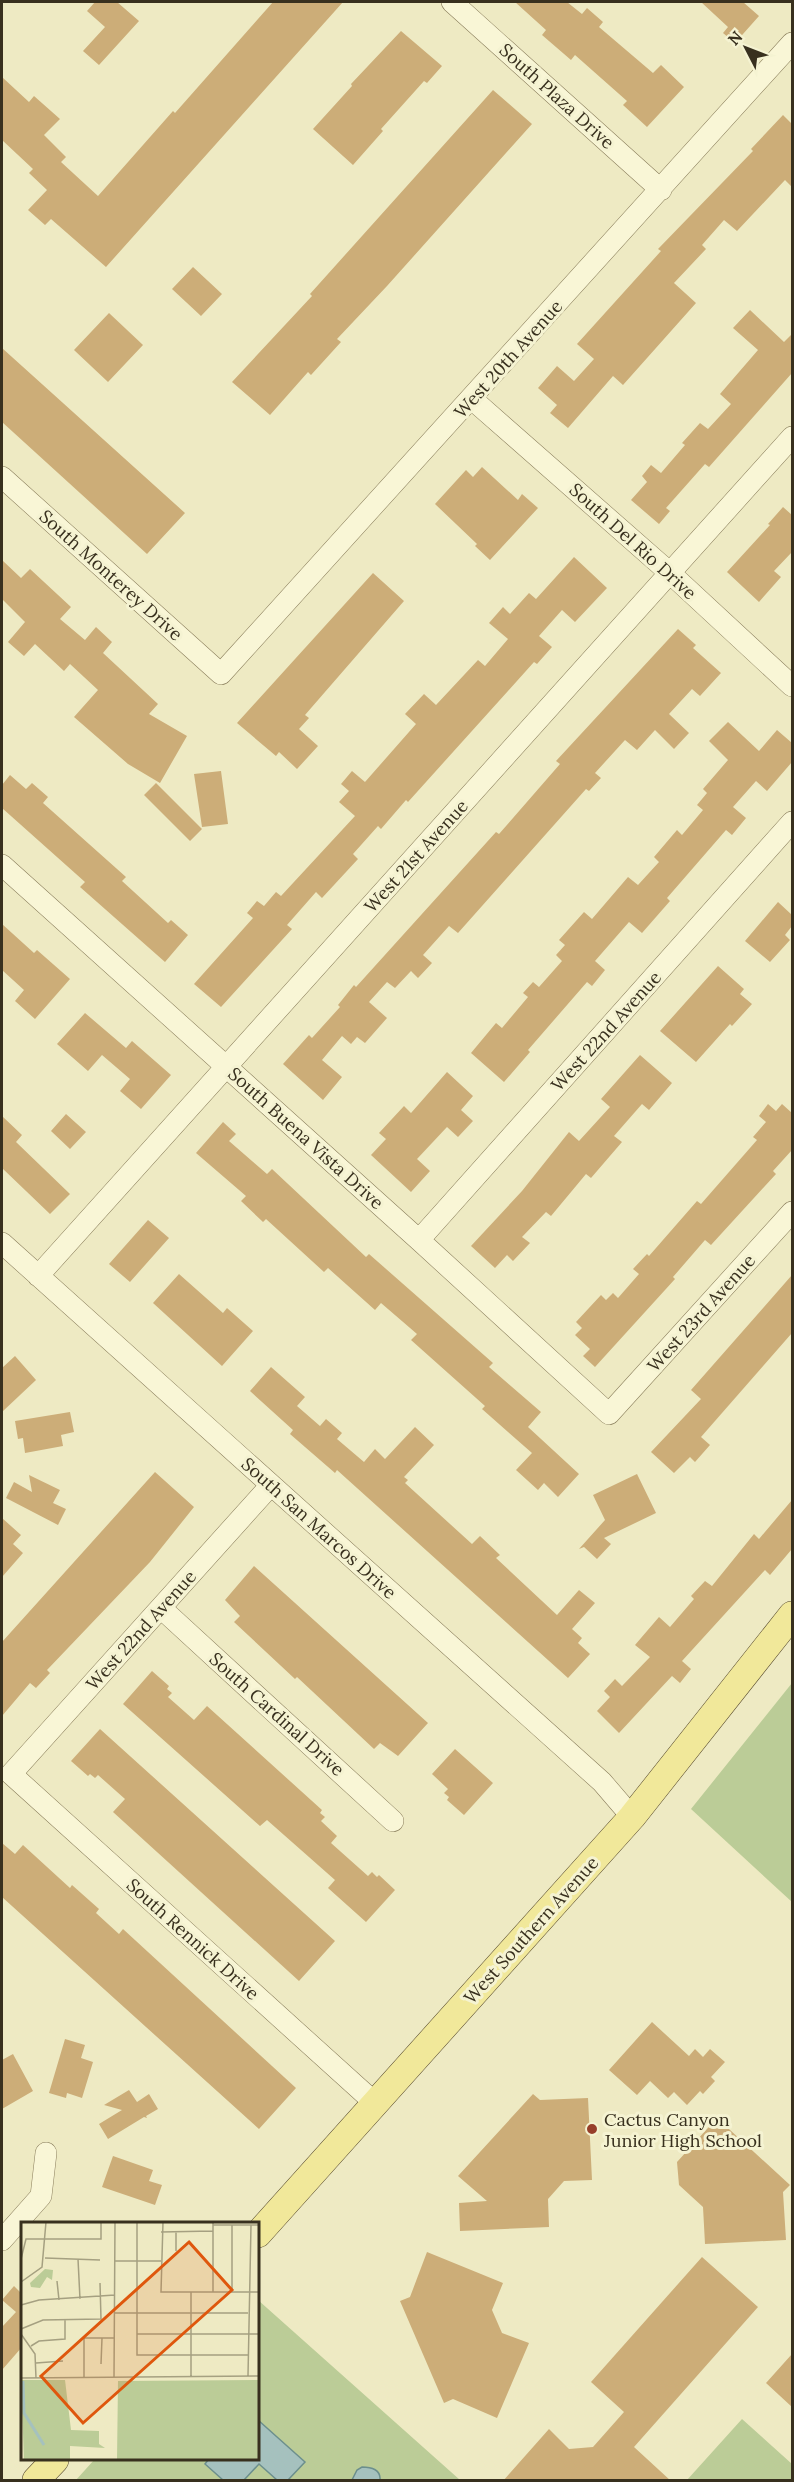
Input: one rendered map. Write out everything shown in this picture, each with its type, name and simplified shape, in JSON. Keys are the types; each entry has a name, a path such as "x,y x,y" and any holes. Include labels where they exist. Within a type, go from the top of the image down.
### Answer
{"main road":[{"name":"West Southern Avenue","path":"260,2233 632,1817 792,1615"},
{"path":"36,2481 54,2461"}],"street":[{"name":"South Plaza Drive","path":"452,2 661,190"},
{"name":"West 20th Avenue","path":"221,674 661,190 792,42"},
{"name":"South Del Rio Drive","path":"472,399 670,573 792,686"},
{"name":"West 21st Avenue","path":"38,1276 792,436"},
{"name":"South Monterey Drive","path":"2,477 221,674"},
{"name":"West 22nd Avenue","path":"419,1240 792,822"},
{"name":"South Buena Vista Drive","path":"2,865 609,1414"},
{"name":"West 23rd Avenue","path":"609,1414 792,1212"},
{"name":"South San Marcos Drive","path":"2,1243 602,1782 632,1817"},
{"name":"West 22nd Avenue","path":"11,1774 271,1485"},
{"name":"South Cardinal Drive","path":"161,1608 393,1821"},
{"name":"South Rennick Drive","path":"11,1774 376,2104"},
{"path":"2,2240 41,2196 46,2152"}],"green space":[{"path":"792,1683 792,1902 691,1809"},
{"path":"260,2302 460,2480 76,2480 93,2461 260,2461"},
{"path":"742,2419 792,2464 791,2480 687,2480"}],"water":[{"path":"260,2422 305,2462 288,2480 277,2480 259,2464 244,2480 223,2480 205,2464 207,2461 260,2461"},
{"path":"362,2467 375,2470 380,2480 352,2480 357,2470"}],"building":[{"path":"95,2 117,2 139,21 99,65 83,51 105,27 87,11"},
{"path":"273,2 343,2 106,267 51,219 45,225 28,210 47,190 29,173 33,169 2,140 2,77 29,102 34,96 60,119 44,135 66,157 61,162 98,196"},
{"path":"515,2 567,2 582,14 587,8 603,22 599,27 653,73 661,65 684,87 647,127 623,105 627,101 575,55 571,60 542,35 546,30"},
{"path":"701,2 743,2 759,16 735,43 723,33 728,27"},
{"path":"401,31 442,66 427,83 424,81 381,129 383,131 353,165 313,129"},
{"path":"493,90 532,124 337,339 341,342 311,375 308,372 270,415 232,382 312,296 310,294"},
{"path":"783,115 792,124 792,187 785,180 737,231 724,220 702,245 706,249 674,283 696,303 623,385 613,376 568,428 550,413 557,405 538,388 557,366 574,381 594,359 577,344 661,251 658,249 753,151 751,149"},
{"path":"193,267 222,294 201,316 172,289"},
{"path":"750,310 784,342 792,334 792,373 709,467 705,464 666,508 670,511 659,524 631,500 647,482 642,476 651,465 661,473 685,445 682,443 700,423 708,429 731,404 720,394 758,350 733,328"},
{"path":"109,313 143,345 108,382 74,350"},
{"path":"2,348 185,513 147,554 2,422"},
{"path":"482,467 518,500 522,494 538,508 490,560 475,546 477,544 435,504 466,470 473,477"},
{"path":"783,507 792,515 792,552 774,571 781,577 759,602 727,572 770,525 768,524"},
{"path":"574,557 607,588 575,622 562,610 539,636 552,647 537,664 534,662 408,802 406,800 381,829 378,826 353,854 358,859 322,898 316,892 287,925 292,929 221,1007 194,984 253,918 247,913 257,901 264,906 276,892 281,896 355,816 339,802 349,791 341,784 352,771 365,782 416,724 405,714 424,694 436,705 478,660 485,666 508,639 489,623 503,607 510,614 529,593 536,599"},
{"path":"2,560 21,578 30,569 71,607 60,619 85,640 96,627 112,642 103,653 158,704 149,714 187,736 160,783 128,764 74,717 98,690 70,664 64,671 35,644 24,656 8,642 25,622 2,599"},
{"path":"373,573 404,601 305,715 309,718 299,729 318,746 297,769 279,752 276,756 237,723"},
{"path":"678,629 696,645 693,648 721,673 700,696 692,689 669,714 689,733 674,749 655,730 637,750 625,740 595,773 601,778 589,791 586,789 458,933 449,926 423,955 432,963 418,978 411,971 395,988 387,982 369,1002 387,1018 365,1043 357,1037 351,1044 342,1036 322,1060 342,1077 323,1100 283,1064 309,1035 312,1038 340,1007 338,1005 354,985 356,987 496,832 499,834 560,764 556,761"},
{"path":"728,722 759,751 777,730 792,743 792,762 767,791 756,781 733,807 746,818 732,835 726,830 667,898 670,901 642,933 629,922 595,961 605,970 592,986 587,982 528,1050 530,1052 504,1082 471,1053 496,1023 502,1028 528,997 523,993 533,982 539,987 562,961 556,955 565,945 559,940 584,912 592,919 628,877 638,885 659,862 654,857 677,830 682,835 703,810 697,805 707,793 703,789 728,760 709,741"},
{"path":"221,771 228,824 202,827 194,774"},
{"path":"10,775 26,789 32,783 48,797 43,803 126,877 122,881 168,923 171,920 188,935 165,962 80,887 85,882 2,808 2,785"},
{"path":"156,783 202,829 190,841 144,795"},
{"path":"778,902 792,915 792,926 785,935 790,940 770,962 745,941"},
{"path":"2,924 34,953 37,950 70,979 35,1019 15,1001 24,990 2,970"},
{"path":"718,966 744,989 740,994 752,1004 732,1026 730,1024 696,1062 660,1031"},
{"path":"85,1013 126,1048 132,1041 171,1075 141,1109 120,1091 130,1079 102,1055 88,1071 57,1044"},
{"path":"640,1055 672,1083 649,1110 642,1104 614,1136 622,1142 591,1178 586,1174 551,1216 546,1212 522,1237 530,1243 513,1261 507,1255 495,1268 471,1246 522,1191 569,1132 579,1141 610,1107 601,1099"},
{"path":"447,1072 473,1096 461,1110 473,1121 458,1137 447,1127 417,1159 430,1171 411,1192 371,1155 386,1139 379,1133 404,1106 411,1113"},
{"path":"768,1104 776,1111 782,1104 792,1113 792,1150 773,1171 776,1174 711,1245 705,1240 673,1277 675,1279 595,1367 583,1356 590,1349 575,1335 582,1328 576,1322 601,1295 606,1300 613,1293 618,1298 639,1274 633,1269 647,1254 649,1256 697,1201 701,1204 757,1140 753,1137 766,1122 759,1116"},
{"path":"66,1114 86,1132 70,1149 51,1131"},
{"path":"2,1116 22,1135 16,1142 70,1194 50,1214 2,1168"},
{"path":"223,1122 236,1134 229,1141 267,1174 272,1169 366,1257 369,1254 493,1363 489,1367 541,1412 528,1427 579,1474 558,1497 544,1483 538,1490 516,1470 532,1453 482,1409 485,1406 411,1340 417,1334 381,1303 375,1310 328,1268 324,1272 266,1219 263,1222 241,1201 246,1196 196,1153"},
{"path":"148,1220 169,1238 130,1282 109,1264"},
{"path":"179,1274 223,1313 227,1308 253,1331 222,1366 153,1303"},
{"path":"792,1275 792,1333 701,1437 710,1445 695,1462 690,1457 674,1473 651,1452 701,1399 691,1390"},
{"path":"15,1356 36,1380 2,1412 2,1368"},
{"path":"271,1367 305,1397 297,1406 320,1426 326,1419 342,1433 337,1439 364,1462 375,1449 385,1459 415,1427 434,1445 404,1477 408,1480 405,1483 472,1544 480,1536 500,1555 496,1558 557,1615 579,1590 595,1603 572,1629 582,1638 578,1643 590,1654 568,1678 337,1470 335,1473 290,1434 293,1430 250,1391"},
{"path":"70,1412 74,1432 61,1435 63,1446 25,1453 23,1438 18,1439 15,1421"},
{"path":"155,1472 194,1507 150,1562 47,1670 50,1673 36,1688 30,1683 2,1716 2,1642"},
{"path":"637,1474 656,1513 604,1538 611,1544 597,1559 584,1547 579,1549 605,1520 593,1495"},
{"path":"29,1475 60,1490 53,1503 66,1509 58,1525 6,1498 14,1482 32,1492"},
{"path":"792,1500 792,1549 770,1575 765,1570 682,1661 691,1669 680,1683 672,1676 619,1733 597,1711 610,1697 604,1691 615,1679 622,1686 650,1657 635,1645 659,1617 670,1627 694,1599 691,1596 705,1581 712,1586 754,1534 759,1539"},
{"path":"2,1518 21,1535 13,1544 23,1553 2,1577"},
{"path":"254,1566 428,1723 398,1756 380,1743 374,1749 234,1622 240,1616 225,1600"},
{"path":"152,1671 169,1686 167,1689 172,1693 168,1697 194,1720 207,1706 322,1810 320,1813 325,1817 321,1821 337,1836 331,1843 368,1876 372,1872 377,1877 379,1875 395,1890 366,1922 328,1888 335,1880 267,1820 260,1826 123,1704"},
{"path":"100,1729 335,1941 299,1981 113,1812 125,1799 98,1775 95,1778 90,1774 88,1776 71,1761"},
{"path":"455,1749 493,1783 464,1815 447,1800 449,1797 444,1793 448,1789 432,1774"},
{"path":"2,1843 15,1854 23,1845 70,1888 72,1885 99,1909 96,1913 119,1934 123,1929 296,2088 259,2129 2,1897"},
{"path":"652,2022 689,2056 695,2049 703,2057 710,2049 725,2062 711,2077 715,2081 703,2094 700,2091 687,2105 674,2092 668,2098 650,2081 637,2095 609,2070"},
{"path":"65,2039 85,2045 81,2058 93,2062 82,2098 67,2093 66,2098 49,2093"},
{"path":"13,2054 33,2091 2,2109 2,2060"},
{"path":"129,2090 137,2102 149,2094 158,2109 146,2116 147,2118 144,2117 108,2139 99,2124 122,2110 104,2105"},
{"path":"533,2094 540,2100 588,2098 592,2180 564,2181 548,2199 549,2227 460,2231 459,2203 487,2201 458,2176"},
{"path":"717,2118 790,2185 783,2192 786,2240 705,2244 703,2207 679,2185 677,2162"},
{"path":"113,2156 153,2170 149,2181 162,2185 155,2205 102,2187"},
{"path":"427,2252 503,2283 492,2310 502,2333 529,2343 497,2418 453,2399 444,2403 400,2301 410,2297"},
{"path":"702,2257 758,2307 634,2447 671,2481 503,2481 549,2429 569,2449 593,2447 624,2412 591,2382"},
{"path":"14,2286 21,2293 21,2348 2,2370 2,2327 16,2312 2,2300"},
{"path":"792,2354 792,2407 766,2383"}],"place":[{"name":"Cactus Canyon Junior High School","path":"592,2129"}]}
